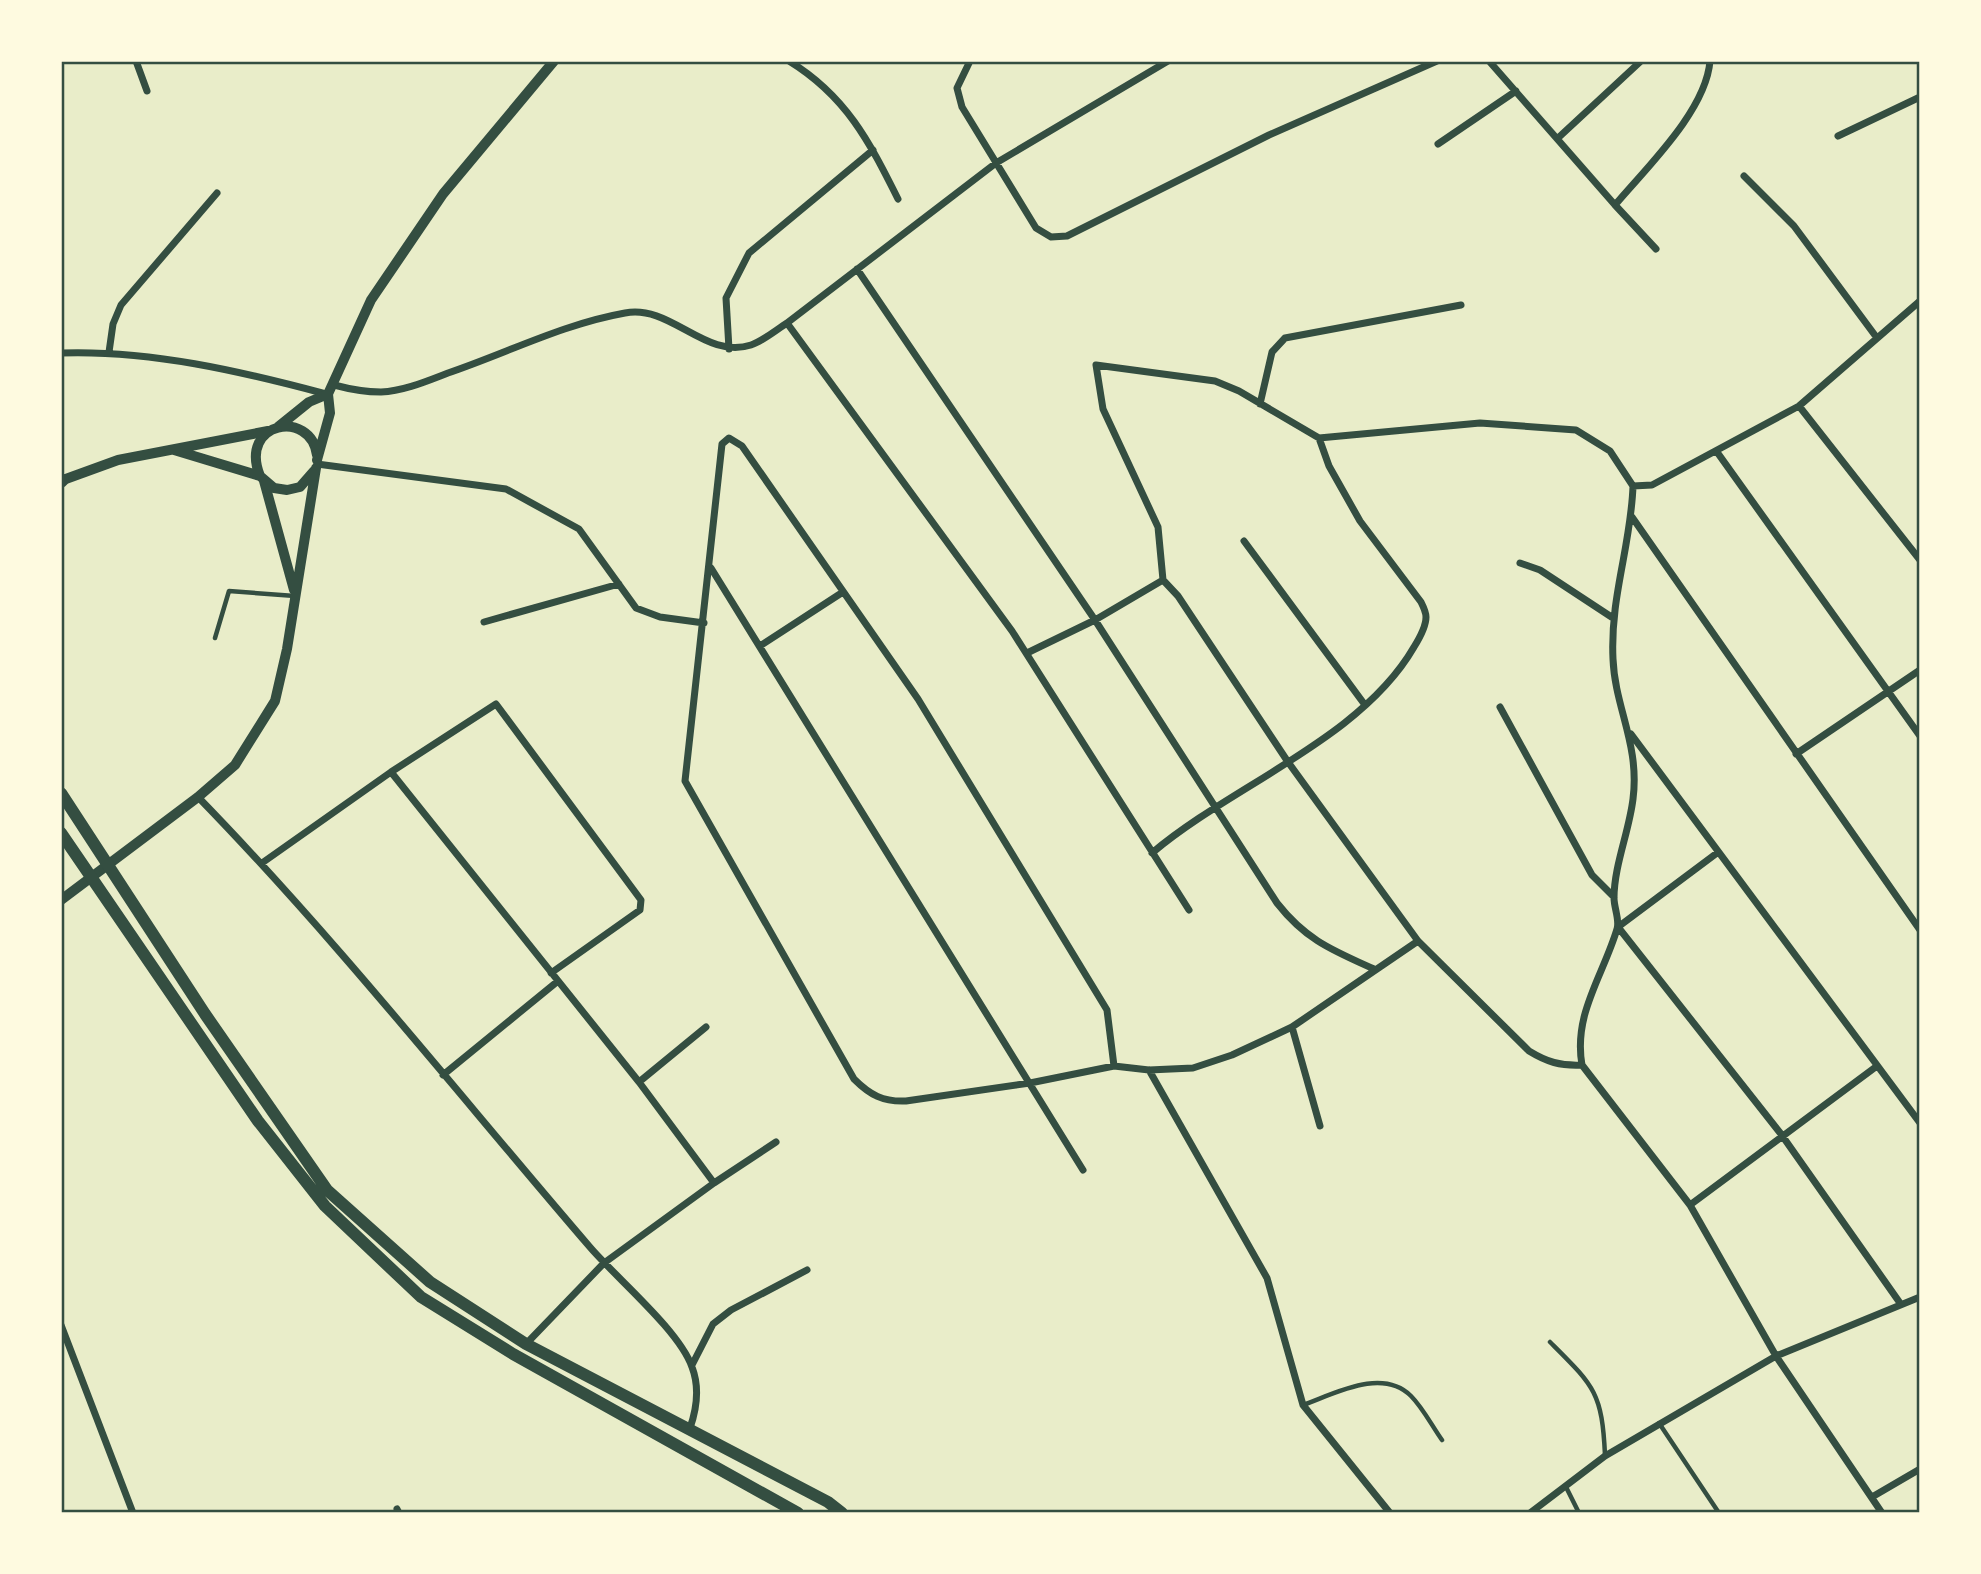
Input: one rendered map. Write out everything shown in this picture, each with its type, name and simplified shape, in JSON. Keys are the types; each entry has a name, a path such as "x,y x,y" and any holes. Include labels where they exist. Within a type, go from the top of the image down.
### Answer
{"main road":[{"path":"61,793 205,1014 327,1190 430,1282 526,1344 690,1429 842,1513"},
{"path":"61,833 258,1121 325,1206 421,1297 513,1354 798,1513"}],"street":[{"path":"136,61 147,91"},
{"path":"61,900 156,830 235,765 275,701 296,596 317,464 330,413 331,390 371,300 443,194 554,61"},
{"path":"789,61 824,84 861,127 898,198"},
{"path":"970,61 957,88 962,107 1036,228 1051,237 1067,236 1269,135 1437,61"},
{"path":"61,353 109,352 239,372 331,390 383,392 479,363 574,324 629,312 654,315 729,349 752,345 787,323 996,163 1168,61"},
{"path":"1489,61 1656,249"},
{"path":"1558,138 1641,61"},
{"path":"1615,205 1675,135 1709,75 1710,61"},
{"path":"1438,144 1516,91"},
{"path":"1838,136 1920,97"},
{"path":"729,349 726,298 748,253 873,150"},
{"path":"1744,176 1794,226 1877,338"},
{"path":"109,352 113,324 121,305 217,193"},
{"path":"857,269 1095,620 1214,808 1294,925 1315,942 1374,969"},
{"path":"1633,486 1651,485 1799,406 1920,301"},
{"path":"1261,404 1272,352 1285,338 1461,306"},
{"path":"787,323 1027,653 1189,910"},
{"path":"1582,1065 1562,1066 1546,1062 1529,1051 1418,941 1287,762 1178,596 1163,580 1158,527 1103,409 1096,365 1215,381 1320,438 1480,423 1576,430 1610,451 1633,486 1632,517 1619,572 1613,618 1613,662 1635,768 1633,801 1614,897 1618,927 1781,1134 1900,1303"},
{"path":"296,596 282,538 254,461 257,444 273,429 309,402 331,390"},
{"path":"1799,406 1920,561"},
{"path":"62,481 118,460 290,426 310,438 317,464"},
{"path":"1114,1066 1107,1010 918,699 742,446 729,438 722,444 711,568 685,781 854,1079 869,1094 890,1102 1030,1083 1114,1066 1149,1070 1193,1068 1232,1055 1292,1027 1418,941"},
{"path":"1152,853 1214,808 1287,762 1365,705 1399,671 1420,636 1426,617 1422,602 1360,521 1329,466 1320,438"},
{"path":"174,450 262,479 274,488 287,490 300,486 317,464"},
{"path":"1717,452 1920,736"},
{"path":"317,464 506,489 579,529 636,608 660,617 704,623"},
{"path":"1632,517 1920,930"},
{"path":"1244,541 1365,705"},
{"path":"1520,563 1540,570 1613,618"},
{"path":"711,568 1083,1170"},
{"path":"1027,653 1095,620 1163,580"},
{"path":"484,622 620,584"},
{"path":"760,646 843,592"},
{"path":"1796,754 1920,670"},
{"path":"262,863 492,704 500,707 641,900 640,910 551,973"},
{"path":"1500,707 1592,875 1614,897"},
{"path":"1629,731 1920,1123"},
{"path":"391,772 639,1082 714,1183"},
{"path":"198,797 262,863 604,1263 665,1327 692,1365 698,1405 690,1429"},
{"path":"1717,853 1618,927 1595,981 1578,1041 1582,1065 1690,1205 1776,1356 1882,1513"},
{"path":"443,1075 558,981"},
{"path":"639,1082 706,1027"},
{"path":"1292,1027 1320,1126"},
{"path":"1690,1205 1781,1134 1877,1066"},
{"path":"1149,1070 1267,1278 1303,1405 1390,1513"},
{"path":"526,1344 604,1263 714,1183 776,1142"},
{"path":"692,1365 713,1324 731,1310 807,1270"},
{"path":"1530,1513 1605,1455 1776,1356 1920,1297"},
{"path":"61,1325 133,1513"},
{"path":"1872,1497 1920,1469"}],"lane":[{"path":"215,638 229,590 296,596"},
{"path":"1550,1342 1590,1382 1604,1418 1605,1455"},
{"path":"1303,1405 1360,1385 1386,1384 1411,1396 1442,1440"},
{"path":"1658,1423 1718,1513"},
{"path":"1566,1487 1579,1513"}]}
